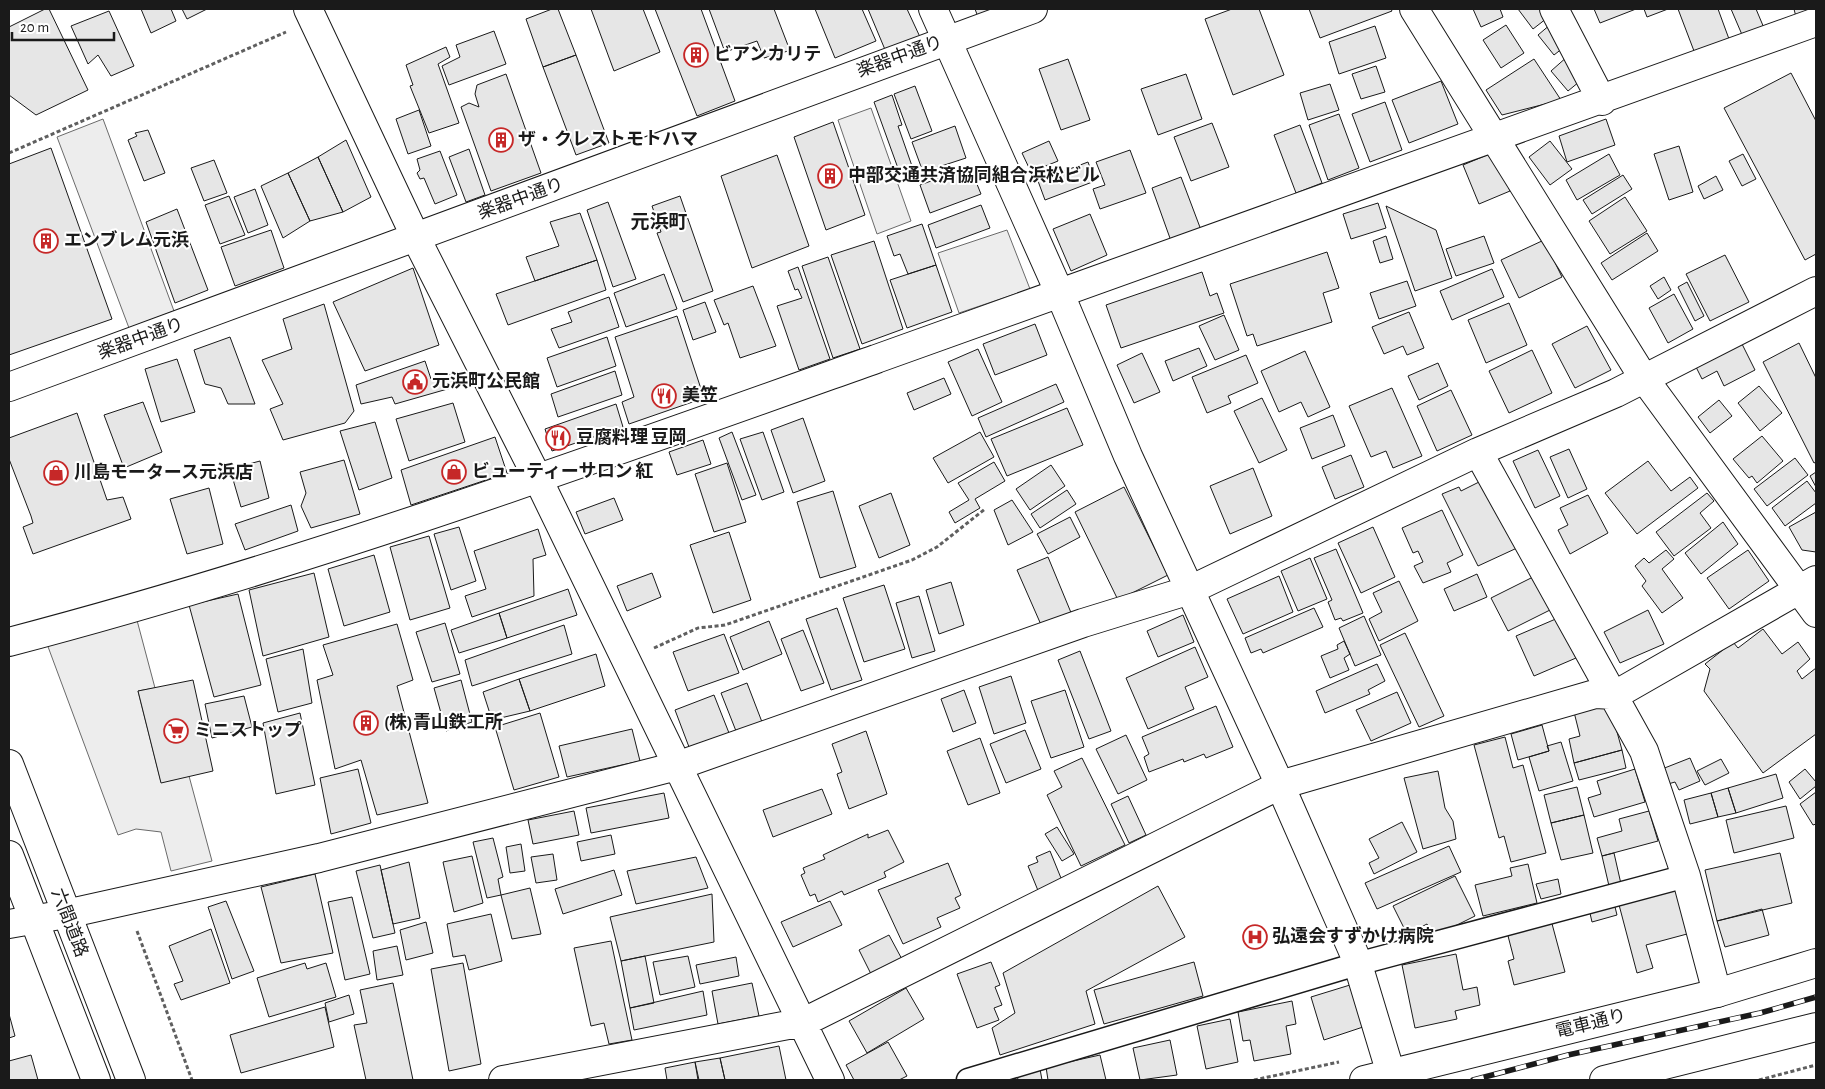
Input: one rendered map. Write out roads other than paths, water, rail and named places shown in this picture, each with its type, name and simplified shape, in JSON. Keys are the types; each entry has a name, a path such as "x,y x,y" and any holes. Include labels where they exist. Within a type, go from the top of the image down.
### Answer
{"street":[{"path":"933,9 1060,294 1128,456 1280,785 1357,964 1392,1074"},
{"name":"楽器中通り","path":"9,387 1033,9"},
{"path":"1414,9 1643,377 1807,586 1816,613"},
{"path":"1554,9 1602,101"},
{"path":"311,14 416,238 538,479 804,1022 830,1080"},
{"path":"9,642 134,609 538,479 1496,140 1816,22"},
{"path":"20,922 66,914 319,858 677,766 1083,623 1190,590 1478,452 1616,393 1643,377 1816,291"},
{"path":"1478,452 1615,695 1644,751 1686,876 1717,993"},
{"path":"502,1080 804,1022 1280,785 1595,694 1615,695 1807,586"},
{"name":"六間道路","path":"9,764 131,1080"},
{"name":"六間道路","path":"9,855 20,922 96,1080"},
{"path":"968,1080 1357,964 1686,876"},
{"name":"電車通り","path":"1364,1080 1717,993 1816,963"},
{"path":"1604,1080 1816,1027"}],"railway":[{"path":"1473,1080 1568,1055 1760,1013 1816,997"}],"place":[{"name":"ビアンカリテ","path":"696,55"},
{"name":"ザ・クレストモトハマ","path":"501,140"},
{"name":"中部交通共済協同組合浜松ビル","path":"830,176"},
{"name":"エンブレム元浜","path":"46,241"},
{"name":"元浜町公民館","path":"415,382"},
{"name":"美笠","path":"664,396"},
{"name":"豆腐料理 豆岡","path":"558,438"},
{"name":"ビューティーサロン 紅","path":"454,472"},
{"name":"川島モータース元浜店","path":"56,473"},
{"name":"(株)青山鉄工所","path":"366,723"},
{"name":"ミニストップ","path":"176,731"},
{"name":"弘遠会すずかけ病院","path":"1255,937"}],"district":[{"name":"元浜町","path":"659,222"}]}
